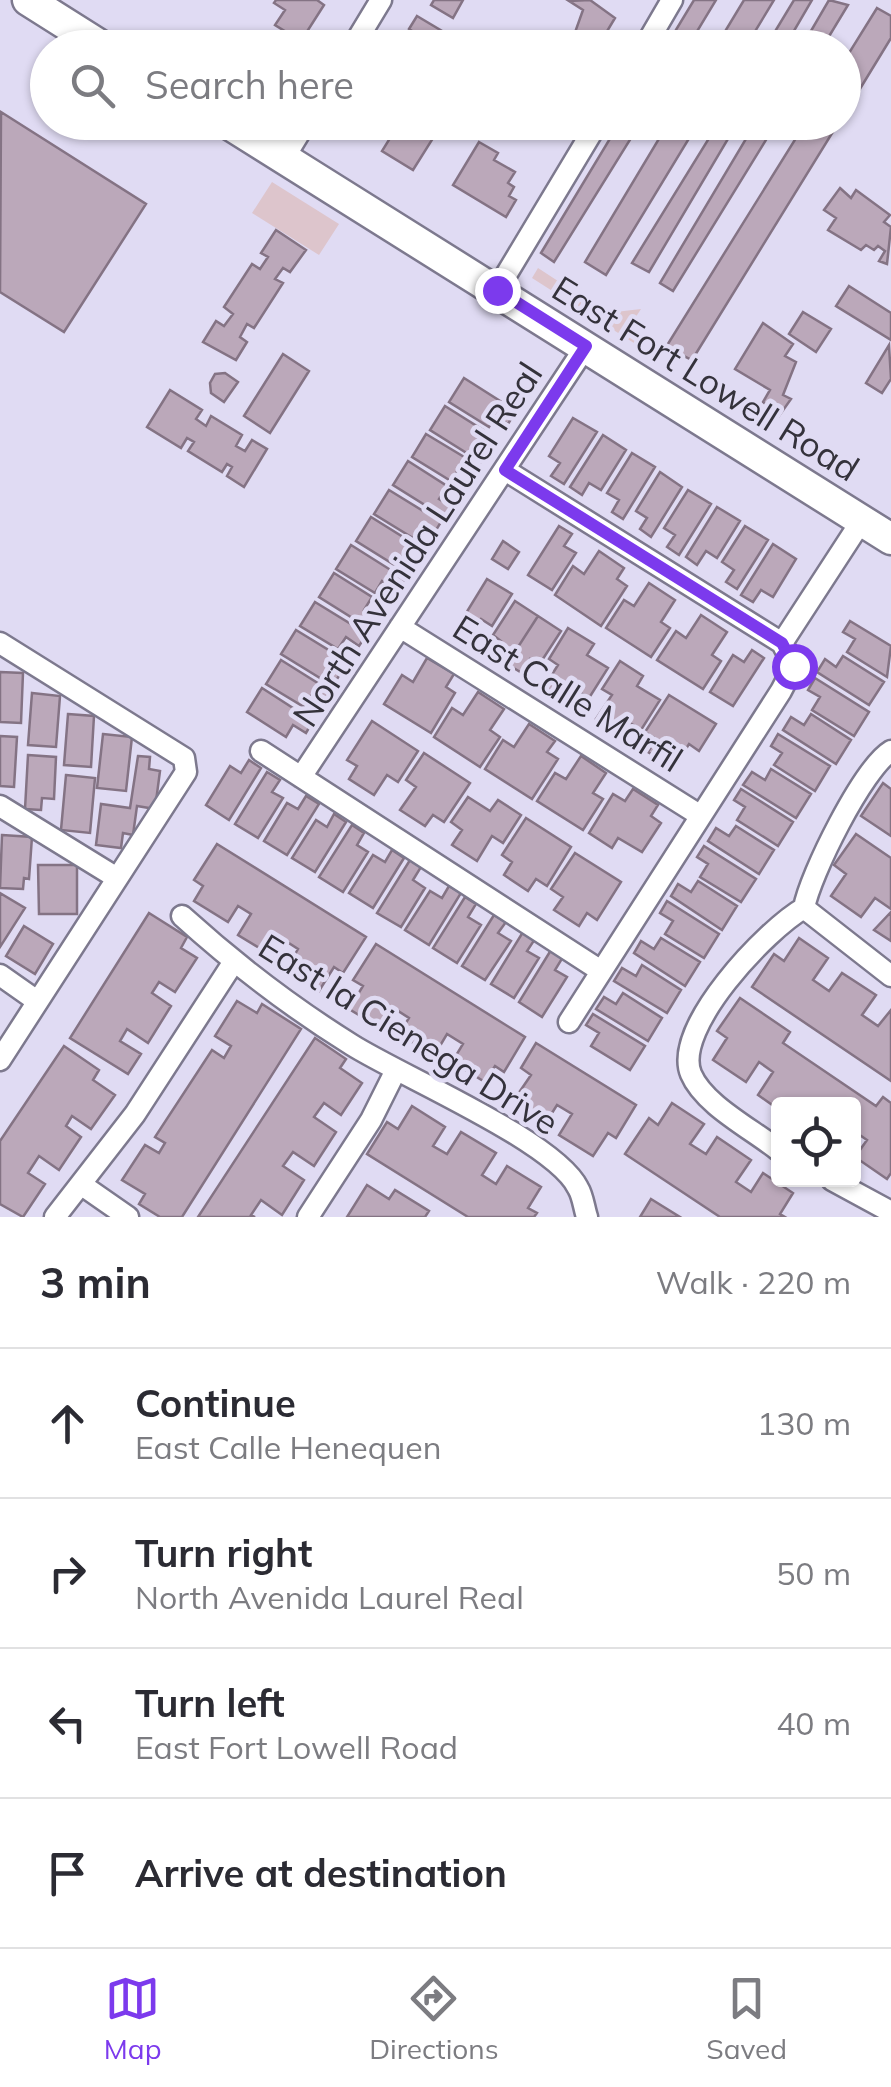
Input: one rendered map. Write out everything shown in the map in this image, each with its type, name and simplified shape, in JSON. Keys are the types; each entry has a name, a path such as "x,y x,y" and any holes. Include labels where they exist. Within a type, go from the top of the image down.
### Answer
{"main road":[{"path":"28,0 76,30"},
{"name":"East Fort Lowell Road","path":"255,140 891,539"}],"street":[{"path":"363,30 381,0"},
{"path":"654,30 672,0"},
{"path":"284,158 295,140"},
{"path":"497,290 587,140"},
{"name":"North Avenida Laurel Real","path":"302,778 586,346"},
{"path":"505,470 782,643 794,666 569,1022"},
{"path":"782,643 862,520"},
{"name":"East Calle Marfil","path":"400,626 701,816"},
{"path":"0,643 184,758 186,772 0,1060"},
{"path":"261,751 601,972"},
{"path":"771,1145 697,1084 688,1062 691,1038 734,972 767,933 804,908 810,880 865,783 891,751"},
{"path":"0,806 117,878"},
{"path":"804,908 891,976"},
{"name":"East la Cienega Drive","path":"182,916 233,963 354,1047 465,1104 554,1162 578,1185 587,1217"},
{"path":"55,1217 135,1114 233,963"},
{"path":"0,975 37,1001"},
{"path":"308,1217 371,1120 396,1070"},
{"path":"82,1185 128,1217"},
{"path":"845,1187 891,1212"}],"shaded area":[{"path":"272,182 339,224 319,255 252,213"},
{"path":"538,268 607,313 641,309 626,332 641,342 637,345 532,278"}],"building":[{"path":"317,0 324,5 308,30 283,30 275,25 285,10 274,3"},
{"path":"434,0 463,0 453,18 431,5"},
{"path":"590,0 615,18 608,30 576,30 583,10 569,1"},
{"path":"694,0 716,0 698,30 676,30"},
{"path":"744,0 774,0 756,30 726,30"},
{"path":"794,0 812,0 794,30 776,30"},
{"path":"829,0 848,5 833,30 812,30"},
{"path":"877,8 891,16 891,38 861,87 861,34"},
{"path":"417,16 440,30 410,30"},
{"path":"1,112 30,130 30,140 45,140 146,204 64,332 0,292"},
{"path":"389,140 432,140 413,170 382,151"},
{"path":"609,140 630,140 554,262 541,253"},
{"path":"658,140 688,140 606,275 585,262"},
{"path":"708,140 727,140 649,272 632,263"},
{"path":"745,140 766,140 673,291 660,283"},
{"path":"795,140 828,140 692,360 666,347"},
{"path":"479,142 498,153 494,160 515,172 508,183 514,187 509,196 516,200 506,217 453,185"},
{"path":"840,188 851,198 856,190 890,215 884,222 891,227 887,264 879,261 885,251 878,246 874,250 866,245 861,250 828,230 836,218 824,210"},
{"path":"276,230 306,250 290,272 283,268 275,279 283,283 254,328 247,324 240,337 247,342 236,360 203,342 216,321 224,326 233,314 224,307 252,264 260,269 268,257 261,253"},
{"path":"849,286 891,313 891,340 836,306"},
{"path":"803,312 831,329 816,352 789,334"},
{"path":"763,323 793,344 785,356 796,362 783,395 791,399 779,416 763,402 770,390 735,369"},
{"path":"889,345 891,379 882,393 866,383"},
{"path":"283,354 309,371 270,433 244,416"},
{"path":"225,373 238,382 224,402 211,393 210,383 215,374"},
{"path":"464,378 516,411 508,424 495,416 489,427 449,402"},
{"path":"170,390 202,410 196,419 206,426 211,416 242,435 236,446 245,451 252,440 267,449 244,487 227,476 232,467 227,464 222,472 188,451 194,442 187,438 181,448 147,427"},
{"path":"445,406 483,430 476,442 489,450 481,462 430,430"},
{"path":"573,418 597,432 564,484 551,476 560,463 549,456"},
{"path":"426,434 479,466 471,479 458,470 451,481 412,457"},
{"path":"603,435 626,450 601,490 589,483 582,495 570,487"},
{"path":"632,453 655,467 623,519 612,512 619,500 607,493"},
{"path":"408,461 447,486 439,499 451,506 444,517 393,485"},
{"path":"660,472 682,487 651,537 640,529 647,518 636,511"},
{"path":"389,490 441,522 433,535 420,527 413,538 374,514"},
{"path":"688,490 711,504 679,555 667,547 675,535 664,528"},
{"path":"717,507 740,521 717,558 706,551 697,565 686,557"},
{"path":"371,517 411,542 403,555 416,563 409,574 356,541"},
{"path":"559,526 572,534 564,546 576,553 552,590 528,575"},
{"path":"745,526 768,540 737,589 726,582 734,570 722,562"},
{"path":"503,541 519,552 508,569 492,559"},
{"path":"773,544 796,559 773,597 761,590 753,602 741,595"},
{"path":"351,545 405,579 397,591 382,581 375,593 336,569"},
{"path":"599,551 624,568 617,579 627,586 601,626 555,595 573,566 584,574"},
{"path":"334,573 372,597 364,610 377,618 370,629 319,597"},
{"path":"487,579 512,594 492,626 481,619 468,639 455,631"},
{"path":"649,583 675,600 661,622 670,628 651,657 606,628 624,600 634,606"},
{"path":"515,601 538,616 507,664 493,655 501,641 493,635"},
{"path":"315,602 367,634 359,646 346,637 338,649 300,626"},
{"path":"701,615 727,632 712,655 721,661 703,689 657,660 676,631 686,638"},
{"path":"538,616 561,631 539,665 530,659 522,673 507,664"},
{"path":"850,621 891,646 887,677 847,652 855,639 843,632"},
{"path":"568,628 594,644 587,655 608,668 589,698 579,692 571,704 544,687 558,665 549,659"},
{"path":"296,630 335,654 327,666 340,674 333,686 281,654"},
{"path":"752,650 764,658 733,706 710,692 733,655 744,662"},
{"path":"843,656 884,682 869,705 817,672 825,659 836,667"},
{"path":"427,658 454,674 446,687 455,693 431,733 384,704 402,675 413,682"},
{"path":"281,660 332,692 325,705 311,696 304,707 266,684"},
{"path":"620,661 643,676 637,686 660,700 641,730 630,723 621,735 596,719 612,695 602,689"},
{"path":"0,672 23,673 21,723 0,722"},
{"path":"815,678 869,712 854,736 812,710 820,697 808,690"},
{"path":"262,688 313,721 306,733 293,725 286,737 247,712"},
{"path":"478,692 504,709 490,730 500,737 480,767 434,737 452,708 463,715"},
{"path":"32,693 60,696 56,747 28,745"},
{"path":"669,695 716,724 699,751 689,744 674,768 648,752 656,739 645,732"},
{"path":"68,714 94,716 91,767 64,765"},
{"path":"811,714 851,740 836,764 783,730 791,717 804,725"},
{"path":"372,721 418,751 398,782 387,775 374,795 349,779 357,766 347,760"},
{"path":"529,724 555,741 547,752 558,759 532,799 485,769 503,740 514,747"},
{"path":"103,734 132,737 126,791 97,788"},
{"path":"778,734 830,766 815,791 774,765 782,753 771,746"},
{"path":"0,736 17,737 14,787 0,786"},
{"path":"424,753 470,783 444,822 433,815 425,826 400,810 416,787 406,780"},
{"path":"28,755 56,757 54,799 42,798 41,810 25,809"},
{"path":"138,756 150,757 149,769 160,771 155,809 137,806 133,835 123,833 121,848 96,845 101,804 130,808"},
{"path":"581,756 606,773 593,793 603,799 583,830 537,801 555,773 566,779"},
{"path":"249,760 261,768 229,820 206,805 230,766 241,773"},
{"path":"771,769 811,794 796,818 743,785 752,772 765,780"},
{"path":"267,772 280,780 272,792 283,798 258,838 235,824"},
{"path":"66,775 95,778 90,833 61,830"},
{"path":"883,783 891,789 891,836 861,816"},
{"path":"633,789 658,805 651,816 661,823 642,852 618,838 612,848 589,833 613,794 625,801"},
{"path":"741,789 793,822 778,846 737,820 745,807 734,800"},
{"path":"306,796 319,804 287,855 264,841 287,803 298,809"},
{"path":"468,797 490,811 498,800 521,815 503,843 492,836 477,861 452,845 462,830 451,822"},
{"path":"334,814 346,822 315,872 292,858 316,820 327,827"},
{"path":"526,818 571,847 547,886 536,879 528,891 504,875 512,862 502,855"},
{"path":"352,825 364,833 357,845 368,852 343,892 319,877"},
{"path":"736,826 774,850 759,874 708,841 716,828 729,836"},
{"path":"856,834 891,858 891,909 875,898 861,917 831,896 846,874 834,865"},
{"path":"2,835 32,837 29,879 24,878 23,889 0,888"},
{"path":"217,844 366,937 343,973 334,967 319,991 286,970 298,949 284,940 274,957 238,935 251,914 238,906 228,922 194,901 203,886 194,880"},
{"path":"704,846 756,879 741,902 700,877 708,864 697,857"},
{"path":"392,850 404,858 373,908 349,893 373,855 385,862"},
{"path":"575,853 621,882 597,920 587,913 579,926 554,910 563,897 551,889"},
{"path":"410,860 421,867 413,880 425,888 401,927 377,913"},
{"path":"38,865 77,865 77,914 39,914"},
{"path":"698,881 737,906 722,930 671,896 678,884 691,892"},
{"path":"449,886 461,893 429,945 405,930 430,891 442,898"},
{"path":"0,893 25,908 0,947"},
{"path":"465,897 476,904 468,917 481,925 457,963 433,948"},
{"path":"667,901 719,934 704,958 665,934 673,921 660,913"},
{"path":"891,912 891,941 874,930"},
{"path":"149,913 187,937 181,948 197,958 175,992 159,982 152,993 171,1006 148,1043 127,1029 120,1041 141,1054 128,1074 70,1038"},
{"path":"494,915 506,922 498,933 511,941 485,980 462,966"},
{"path":"24,926 53,944 35,974 6,956"},
{"path":"523,932 535,939 527,951 539,958 514,998 491,984"},
{"path":"661,938 700,962 685,986 634,953 641,941 654,949"},
{"path":"799,938 828,958 813,980 829,991 842,973 876,995 862,1015 878,1026 891,1010 891,1081 752,987 774,954 784,961"},
{"path":"376,944 525,1037 504,1072 495,1066 485,1082 452,1062 463,1044 447,1034 434,1056 399,1034 409,1018 395,1009 382,1029 349,1009 363,986 353,980"},
{"path":"551,950 563,957 555,970 567,977 542,1017 519,1002"},
{"path":"642,965 681,990 667,1013 614,981 622,968 636,976"},
{"path":"623,993 662,1018 648,1041 596,1009 604,997 616,1004"},
{"path":"740,998 790,1032 783,1043 876,1106 883,1097 891,1103 891,1173 887,1179 861,1161 861,1148 867,1140 861,1136 861,1097 771,1097 771,1104 758,1095 773,1072 759,1062 746,1082 713,1060 727,1038 717,1031"},
{"path":"237,1001 257,1013 262,1004 301,1029 182,1217 160,1217 139,1204 145,1194 122,1180 145,1145 159,1153 165,1143 155,1137 212,1050 224,1058 231,1046 215,1036"},
{"path":"593,1014 645,1046 630,1070 591,1046 599,1033 586,1025"},
{"path":"315,1038 346,1059 340,1068 362,1083 341,1115 324,1103 314,1117 336,1132 314,1166 293,1152 283,1166 304,1180 282,1215 261,1200 251,1215 255,1217 198,1217"},
{"path":"536,1043 636,1105 616,1138 608,1133 593,1156 559,1135 572,1114 557,1105 547,1121 514,1100 531,1075 521,1068"},
{"path":"64,1046 99,1070 93,1080 115,1095 91,1129 72,1116 66,1126 81,1137 59,1170 39,1156 28,1173 45,1184 23,1217 0,1204 0,1141"},
{"path":"672,1103 704,1124 690,1144 706,1154 717,1137 751,1160 736,1182 751,1192 763,1173 771,1178 771,1187 784,1187 793,1193 780,1214 785,1217 720,1217 625,1154 649,1118 658,1125"},
{"path":"412,1106 445,1127 433,1146 447,1154 461,1132 496,1153 482,1175 496,1184 507,1166 541,1187 528,1208 537,1213 534,1217 468,1217 367,1154 387,1122 398,1129"},
{"path":"367,1185 389,1199 395,1190 429,1211 425,1217 347,1217"},
{"path":"651,1199 680,1217 640,1217"}],"route":[{"path":"497,290 586,346 505,470 782,643 794,666"}]}
